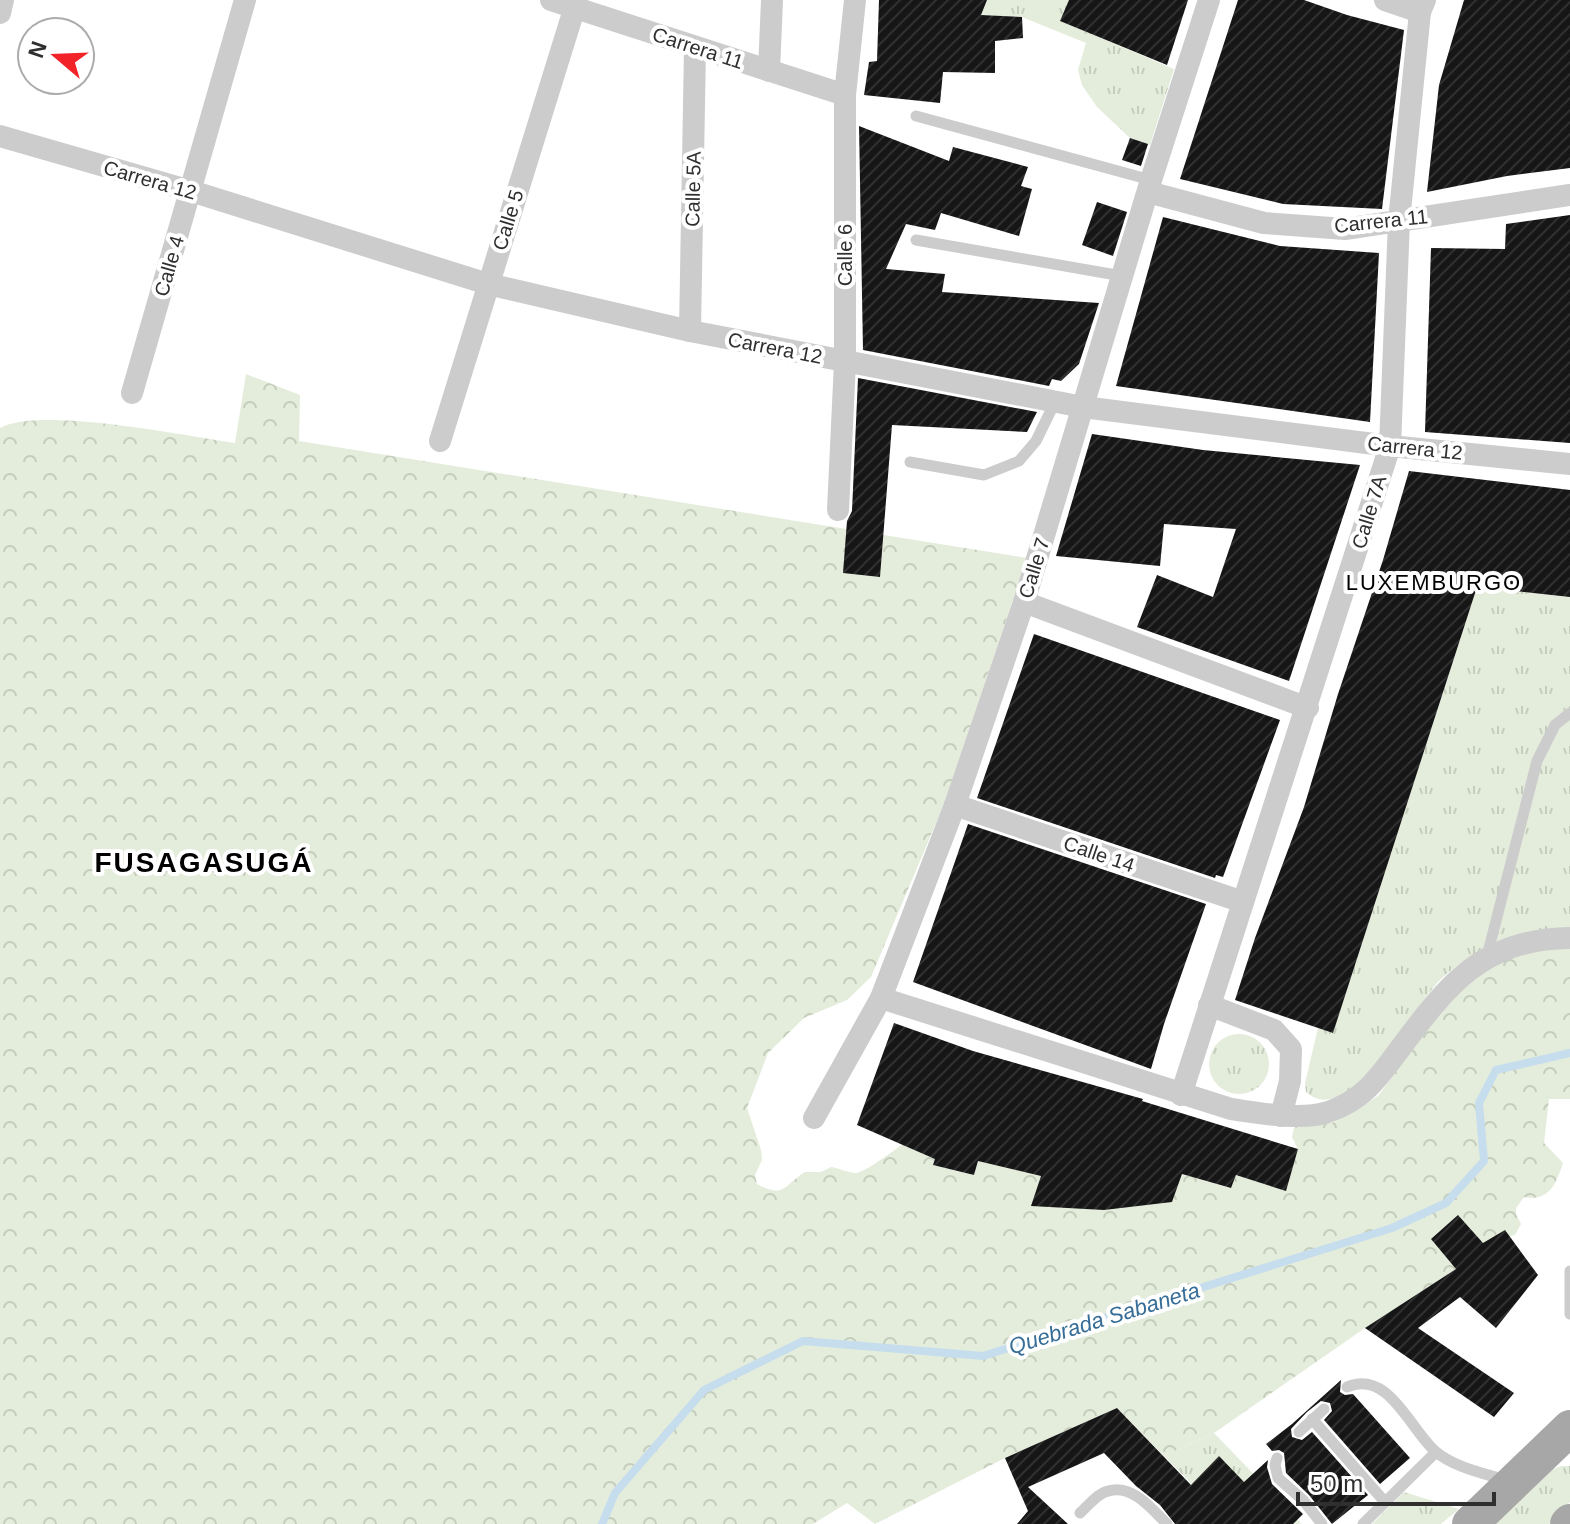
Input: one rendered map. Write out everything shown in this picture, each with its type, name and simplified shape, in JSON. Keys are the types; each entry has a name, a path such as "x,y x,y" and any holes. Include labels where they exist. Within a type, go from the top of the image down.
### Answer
{"main road":[{"path":"1470,1524 1514,1482 1566,1440"}],"street":[{"path":"0,13 3,0"},
{"name":"Calle 4","path":"132,393 245,0"},
{"name":"Carrera 11","path":"551,0 575,4 695,48 845,95"},
{"path":"769,71 772,0"},
{"name":"Calle 6","path":"838,510 845,362 845,95 855,0"},
{"name":"Calle 7","path":"814,1118 881,998 955,805 1024,602 1209,0"},
{"path":"1385,0 1423,6"},
{"name":"Calle 5","path":"440,441 575,4"},
{"name":"Calle 7A","path":"1181,1095 1390,446 1399,221 1423,6"},
{"name":"Calle 5A","path":"690,331 695,48"},
{"name":"Carrera 12","path":"0,136 191,191 488,284 690,331 1083,407 1390,446 1570,464"},
{"name":"Carrera 11","path":"1150,186 1264,223 1345,229 1570,195"},
{"path":"1024,602 1308,708"},
{"name":"Calle 14","path":"955,805 1243,902"},
{"path":"881,998 1231,1109 1281,1116 1327,1112 1370,1089 1446,988 1487,956 1543,938 1570,938"},
{"path":"1209,1005 1274,1030 1291,1049 1290,1081 1281,1116"}],"lane":[{"name":"Carrera 11","path":"916,116 1150,186"},
{"path":"916,240 1122,276"},
{"path":"910,462 984,475 1019,461 1036,441 1055,402"},
{"path":"1487,956 1537,761 1555,725 1570,713"},
{"path":"1570,1271 1570,1314"},
{"path":"1347,1387 1359,1382 1369,1383 1389,1396 1436,1452 1457,1464 1514,1482"},
{"path":"1299,1432 1324,1409"},
{"path":"1312,1419 1385,1502"},
{"path":"1363,1524 1436,1452"},
{"path":"1277,1458 1278,1478 1303,1500 1322,1524"},
{"path":"1080,1513 1103,1492 1121,1490 1139,1497 1167,1524"}],"green space":[{"path":"880,0 983,9 987,0 1069,0 1061,21 1174,69 1150,145 1130,138 1097,107 1082,85 1078,70 1086,43 1022,17 879,10"},
{"path":"246,374 300,395 299,441 1027,558 944,804 871,977 847,1000 804,1018 768,1053 747,1108 761,1150 762,1160 755,1175 757,1184 778,1190 805,1172 821,1172 831,1167 853,1173 864,1170 955,1103 933,1165 974,1175 980,1155 1001,1166 1041,1176 1032,1205 1172,1202 1182,1174 1230,1188 1236,1175 1285,1190 1298,1149 1292,1137 1294,1128 1301,1124 1332,1123 1378,1096 1452,996 1495,964 1543,948 1570,947 1570,1099 1549,1099 1544,1143 1563,1163 1554,1184 1540,1197 1524,1197 1516,1208 1521,1224 1515,1235 1483,1243 1458,1215 1431,1239 1456,1269 1214,1433 1164,1456 1117,1408 1005,1458 875,1524 847,1503 813,1524 0,1524 0,428 20,422 79,421 235,443"},
{"path":"1477,587 1570,597 1570,929 1518,936 1469,958 1441,979 1380,1060 1361,1080 1342,1095 1323,1100 1306,1092 1305,1083 1318,1028 1333,1032"},
{"path":"1239,1034 1250,1036 1260,1043 1267,1053 1267,1075 1260,1085 1250,1092 1239,1094 1228,1092 1218,1085 1211,1075 1209,1064 1211,1053 1218,1043 1228,1036"},
{"path":"1214,1433 1301,1524 1231,1524 1164,1456"},
{"path":"1570,1466 1570,1502 1549,1524 1492,1524 1546,1472"},
{"path":"1404,1492 1459,1509 1441,1524 1372,1524"}],"building":[{"path":"879,0 987,0 981,15 1022,17 1023,38 995,41 995,73 943,72 940,103 864,95 869,62 877,61"},
{"path":"1069,0 1188,0 1167,65 1060,21"},
{"path":"1238,0 1304,0 1404,30 1382,209 1283,204 1180,179"},
{"path":"1464,0 1570,0 1570,168 1507,176 1427,192 1439,85"},
{"path":"859,126 949,161 953,147 1028,167 1021,186 1032,189 1019,236 941,213 935,230 906,224 886,269 945,274 942,292 1099,303 1079,364 1061,381 1052,379 1049,386 863,350"},
{"path":"1130,138 1148,144 1141,166 1122,160"},
{"path":"1097,202 1127,212 1113,256 1082,245"},
{"path":"1570,215 1570,443 1425,432 1431,248 1505,249 1506,224"},
{"path":"1163,217 1280,246 1379,253 1370,422 1116,386"},
{"path":"858,378 1037,412 1027,432 892,425 880,577 843,573 847,521 852,511"},
{"path":"1092,434 1203,450 1360,465 1289,681 1137,627 1157,575 1213,597 1236,529 1164,524 1160,566 1056,556"},
{"path":"1409,471 1570,490 1570,597 1477,587 1333,1033 1235,1000 1304,807"},
{"path":"1034,634 1280,720 1223,877 1216,875 1215,878 977,798"},
{"path":"968,824 1206,904 1151,1069 913,982"},
{"path":"894,1023 973,1051 1143,1099 1298,1149 1286,1191 1236,1175 1231,1188 1182,1174 1172,1202 1104,1210 1031,1206 1041,1176 978,1161 974,1175 933,1165 935,1159 857,1125"},
{"path":"1458,1215 1483,1243 1505,1230 1538,1275 1496,1328 1460,1297 1418,1328 1514,1393 1494,1417 1365,1328 1456,1269 1431,1239"},
{"path":"1341,1380 1340,1392 1353,1394 1410,1458 1380,1484 1324,1420 1332,1411 1330,1403 1321,1401 1307,1412 1291,1429 1292,1437 1302,1440 1312,1432 1368,1495 1332,1524 1286,1473 1284,1453 1272,1451 1266,1444"},
{"path":"1117,1408 1191,1485 1219,1456 1244,1482 1268,1460 1272,1484 1303,1514 1293,1524 1175,1524 1160,1505 1136,1486 1104,1453 1028,1487 1068,1524 1017,1524 1028,1511 1005,1458"}],"waterway":[{"name":"Quebrada Sabaneta","path":"602,1524 615,1493 704,1390 803,1341 983,1356 1392,1228 1446,1203 1484,1161 1479,1103 1496,1070 1570,1053"}],"district":[{"name":"LUXEMBURGO","path":"1434,582"},
{"name":"FUSAGASUGÁ","path":"204,862"}]}
